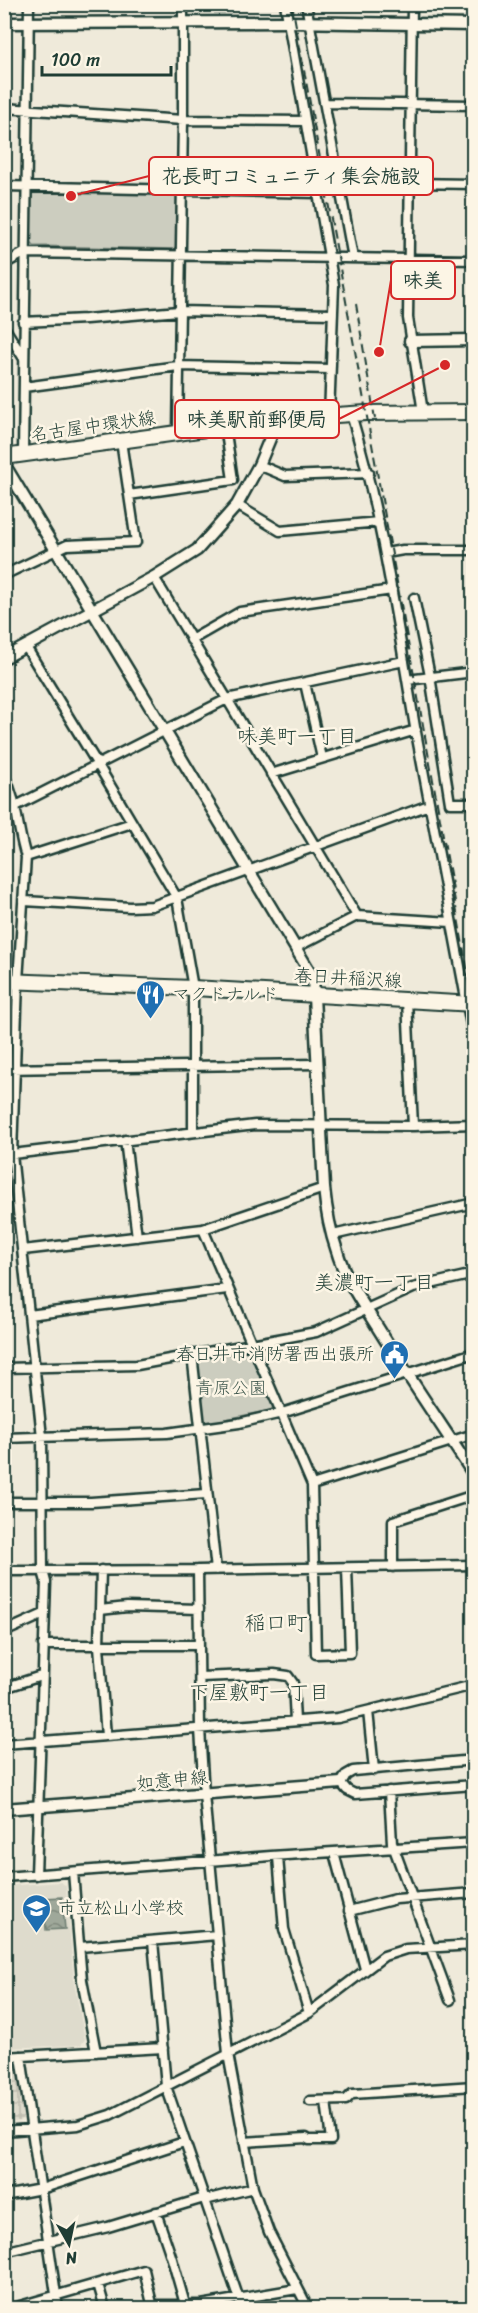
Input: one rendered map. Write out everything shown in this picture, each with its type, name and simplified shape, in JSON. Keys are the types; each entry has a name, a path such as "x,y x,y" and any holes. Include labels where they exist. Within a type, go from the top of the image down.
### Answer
{"main road":[{"name":"名古屋中環状線","path":"4,458 278,419 351,414 474,412"},
{"name":"春日井稲沢線","path":"11,981 470,1003"}],"street":[{"path":"23,454 28,4"},
{"path":"178,432 183,4"},
{"path":"285,4 334,285 329,416"},
{"path":"306,4 353,258"},
{"path":"412,4 408,318 423,412"},
{"path":"4,22 288,22 474,25"},
{"path":"324,103 474,105"},
{"path":"4,108 183,120 305,121"},
{"path":"409,183 474,184"},
{"path":"4,186 318,193"},
{"path":"4,264 24,253 474,260"},
{"path":"23,321 86,319 179,311 332,314"},
{"path":"4,327 24,357"},
{"path":"410,340 474,340"},
{"path":"24,387 178,366 330,369"},
{"path":"351,414 369,473 386,553 429,805 451,922 470,1003 474,1041"},
{"path":"4,658 154,577 197,550 237,505 259,465 278,419"},
{"path":"225,426 233,480"},
{"path":"4,575 67,545 136,542 121,441"},
{"path":"4,464 313,977 324,1188 326,1211 333,1235 346,1274 366,1309 406,1374 474,1475"},
{"path":"259,465 285,476 369,473"},
{"path":"129,495 233,480 246,489"},
{"path":"237,505 280,531 379,522"},
{"path":"386,553 403,550 474,550"},
{"path":"154,577 357,916"},
{"path":"191,640 240,612 392,590"},
{"path":"414,598 430,676 450,803 474,803"},
{"path":"26,647 177,898 193,988 193,1131"},
{"path":"4,808 16,806 227,699 404,661"},
{"path":"407,680 474,672"},
{"path":"305,683 322,758"},
{"path":"271,774 416,730"},
{"path":"4,775 16,806 26,858 24,901 11,981 15,1069 8,1154 23,1250 42,1437 45,1582 36,1875"},
{"path":"24,901 130,907 152,906 429,805"},
{"path":"26,858 132,823"},
{"path":"297,947 357,916 451,922"},
{"path":"407,1000 413,1126"},
{"path":"4,1069 316,1064"},
{"path":"8,1154 255,1125 474,1124"},
{"path":"125,1140 137,1237"},
{"path":"23,1250 203,1229 324,1188"},
{"path":"333,1235 474,1203"},
{"path":"203,1229 312,1485 316,1654 350,1653 347,1568"},
{"path":"4,1368 137,1365 316,1332 413,1288 474,1274"},
{"path":"29,1315 227,1289"},
{"path":"4,1438 167,1433 200,1429 282,1413 474,1353"},
{"path":"192,1354 216,1570"},
{"path":"312,1485 474,1434"},
{"path":"4,1502 91,1502 206,1494"},
{"path":"393,1567 393,1521 474,1495"},
{"path":"4,1571 474,1565"},
{"path":"101,1570 99,1646 106,1736"},
{"path":"198,1570 200,1729 204,1794 228,2054 253,2188 269,2232 308,2308"},
{"path":"100,1610 127,1607 199,1609"},
{"path":"4,1632 44,1614"},
{"path":"42,1645 199,1645"},
{"path":"200,1677 274,1674 288,1676 293,1683 295,1721"},
{"path":"4,1688 41,1676"},
{"path":"4,1744 338,1718 474,1685"},
{"path":"369,1711 374,1770"},
{"path":"474,1760 353,1771 346,1775 341,1783 355,1794 474,1785"},
{"name":"如意申線","path":"4,1809 341,1783"},
{"path":"389,1791 394,1850 450,2000"},
{"path":"4,1877 474,1843"},
{"path":"334,1852 365,1969"},
{"path":"278,1857 284,1929 309,2013"},
{"path":"73,1872 82,1980 96,2052"},
{"path":"350,1911 396,1899 474,1893"},
{"path":"80,1947 217,1935"},
{"path":"153,1941 166,2086 240,2304"},
{"path":"4,2131 78,2125 110,2115 309,2013 384,1956 406,1949 474,1945"},
{"path":"4,2057 163,2048"},
{"path":"21,2056 58,2308"},
{"path":"310,2101 346,2100 352,2094 474,2086"},
{"path":"244,2142 306,2138 331,2140 326,2101"},
{"path":"4,2196 41,2189 184,2142"},
{"path":"4,2252 253,2188"},
{"path":"156,2212 185,2304"},
{"path":"13,2308 144,2270 152,2307 185,2304 240,2304 297,2289"},
{"path":"98,2284 105,2308"}],"shaded area":[{"name":"市立松山小学校","path":"61,1882 66,1886 74,1982 85,2039 81,2045 5,2048 4,1886"},
{"path":"5,2061 13,2061 17,2066 24,2117 20,2121 5,2122"}],"green space":[{"path":"34,190 174,194 177,197 176,246 174,249 34,246 31,243 31,192"},
{"name":"青原公園","path":"249,1350 273,1407 271,1410 207,1423 203,1421 197,1360 199,1357"}],"water":[{"path":"62,1897 65,1929 46,1930 44,1898"}],"railway":[{"path":"292,4 474,1006"},
{"path":"356,304 375,419"}],"place":[{"name":"花長町コミュニティ集会施設","path":"71,196"},
{"name":"味美","path":"379,352"},
{"name":"味美駅前郵便局","path":"445,365"},
{"name":"マクドナルド","path":"151,1020"},
{"name":"春日井市消防署西出張所","path":"395,1380"},
{"name":"市立松山小学校","path":"37,1934"}],"district":[{"name":"味美町一丁目","path":"297,736"},
{"name":"美濃町一丁目","path":"374,1282"},
{"name":"稲口町","path":"276,1623"},
{"name":"下屋敷町一丁目","path":"259,1692"}]}
